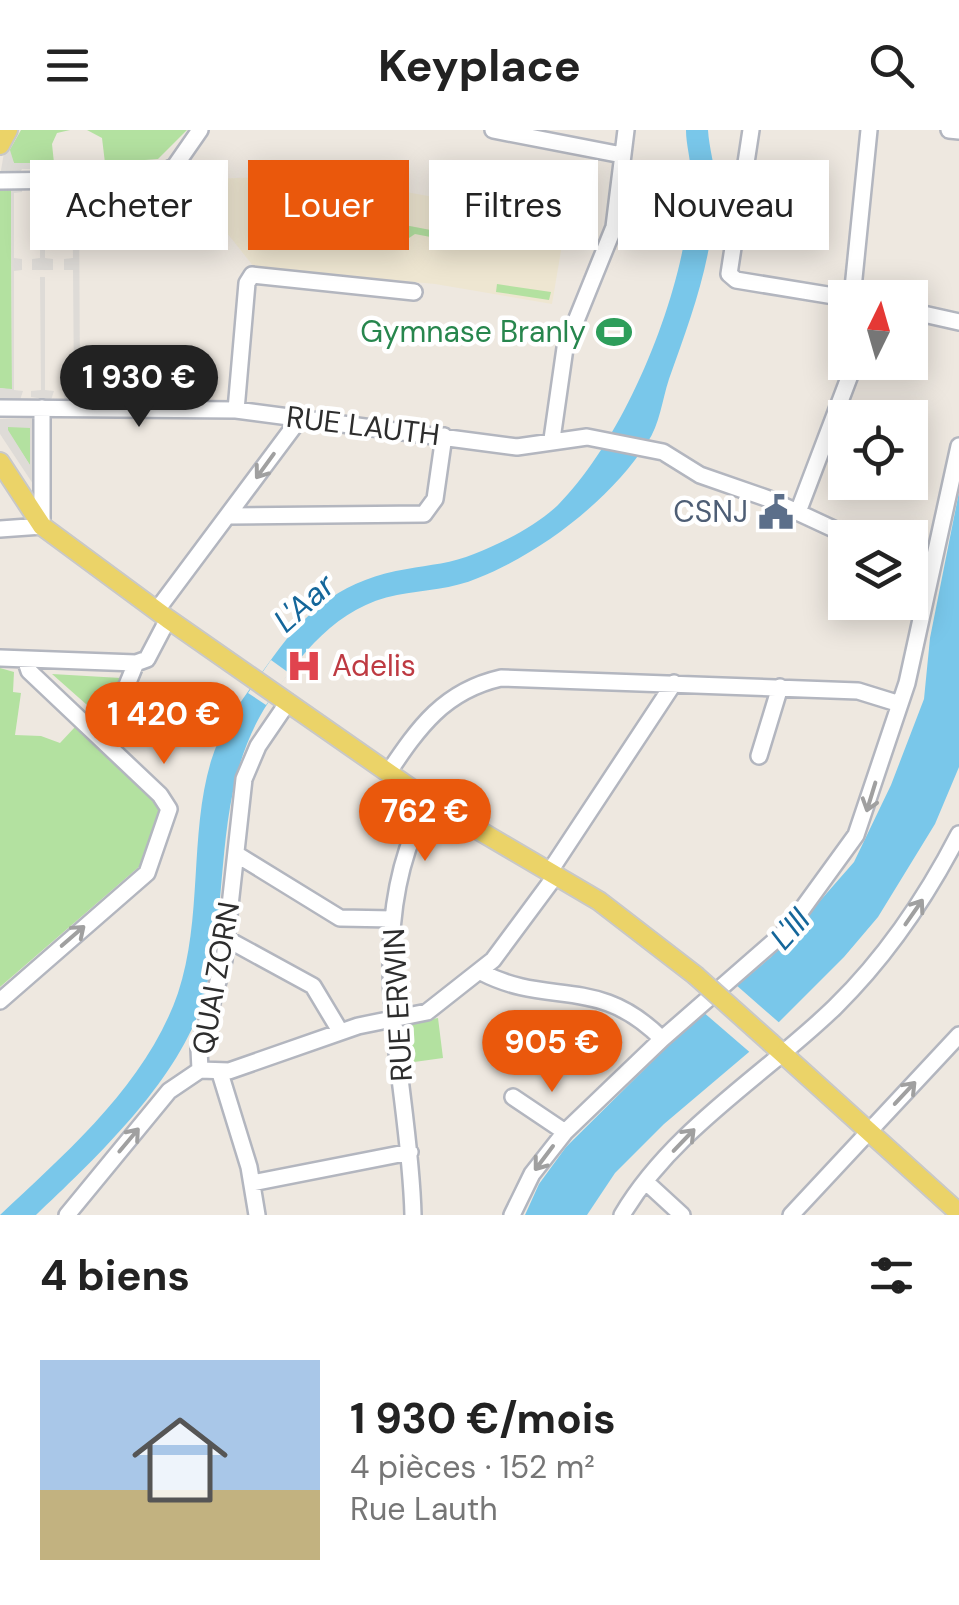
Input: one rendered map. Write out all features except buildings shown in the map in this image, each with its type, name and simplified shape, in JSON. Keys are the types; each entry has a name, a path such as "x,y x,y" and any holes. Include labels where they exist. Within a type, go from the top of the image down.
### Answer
{"main road":[{"path":"0,145 8,130"},
{"path":"0,462 42,526 165,608 429,801 613,911 695,975 959,1213"}],"street":[{"path":"0,180 150,179 175,166 200,130"},
{"path":"493,130 528,133 622,156"},
{"path":"552,439 565,348 613,232 626,130"},
{"path":"751,130 730,274 736,280 828,295"},
{"path":"851,280 869,130"},
{"path":"949,130 959,131"},
{"path":"236,410 247,282 252,275 414,292"},
{"path":"928,316 959,322"},
{"path":"828,526 798,512 848,380"},
{"name":"RUE LAUTH","path":"0,408 236,410 517,447 578,436 672,456 700,476 798,512"},
{"path":"0,529 42,526 42,408"},
{"path":"0,658 136,663 147,659 165,608 301,417"},
{"path":"229,516 424,514 435,498 444,436"},
{"path":"512,1215 532,1174 565,1132 662,1039 766,951 819,889 866,816 900,704 959,446"},
{"path":"0,1001 154,862 168,804 30,671 25,659"},
{"path":"104,742 136,663"},
{"path":"388,772 433,711 457,693 484,682 524,678 858,691 900,704"},
{"path":"200,1070 220,1073 340,1032 427,1012 481,972 524,924 674,683"},
{"path":"759,756 780,687"},
{"name":"QUAI ZORN","path":"67,1215 169,1091 200,1070 198,1049 219,986 228,940 248,768 282,697"},
{"name":"RUE ERWIN","path":"414,1215 394,1020 393,919 404,855 429,801"},
{"path":"622,1215 646,1182 696,1128 778,1048 835,1007 926,896 958,838"},
{"path":"236,854 340,918 393,919"},
{"path":"228,940 313,986 340,1032"},
{"path":"481,972 508,984 616,1003 662,1039"},
{"path":"791,1215 959,1035"},
{"path":"220,1073 252,1182 257,1215"},
{"path":"513,1097 565,1132"},
{"path":"252,1182 410,1152"},
{"path":"646,1182 682,1215"}],"shaded area":[{"path":"5,147 14,163 30,163 30,169 22,169 18,176 0,176"},
{"path":"228,178 248,178 248,250 409,250 409,193 429,196 429,250 561,250 552,304 435,284 254,267 228,234"},
{"path":"0,185 22,186 22,192 14,193 14,258 22,259 22,270 14,271 14,390 23,391 20,400 0,399 0,388 12,389 11,190 0,190"},
{"path":"40,250 45,250 45,258 53,259 53,270 32,270 32,259 40,258"},
{"path":"73,250 79,250 80,393 78,400 65,400 63,391 74,390 73,270 64,270 64,259 73,258"},
{"path":"40,277 45,277 45,390 54,391 51,400 31,397 31,391 41,390"},
{"path":"39,418 39,493 0,434 0,419","holes":["8,427 30,428 30,465"]}],"green space":[{"path":"21,130 70,130 57,133 52,144 54,160 14,163 8,153"},
{"path":"87,130 187,130 158,159 105,160 102,138"},
{"path":"0,190 11,190 12,390 0,388"},
{"path":"409,226 429,230 429,237 415,234 409,238"},
{"path":"497,284 551,292 549,300 496,292"},
{"path":"30,427 31,467 7,430"},
{"path":"0,668 14,672 13,692 21,693 15,735 41,736 60,743 75,727 157,802 161,813 148,859 0,987"},
{"path":"52,674 121,678 104,720"},
{"path":"438,1018 443,1058 407,1063 401,1024"}],"water":[{"path":"686,130 708,130 713,160 689,160"},
{"path":"682,250 708,250 694,307 647,443 594,504 526,554 468,582 397,595 356,610 322,635 293,667 249,738 237,774 211,965 202,1003 174,1062 132,1118 36,1215 0,1215 103,1114 147,1057 164,1026 178,993 191,936 204,789 211,761 238,706 287,639 331,598 365,580 449,562 496,545 558,505 584,475 631,397 668,306"},
{"path":"959,492 959,767 935,824 878,917 844,957 749,1052 664,1124 615,1173 587,1215 525,1215 539,1184 566,1147 683,1031 771,957 854,862 891,785 924,699 930,638"}],"pier":[{"path":"271,660 289,673 266,705 248,693"},
{"path":"735,984 783,1026 753,1055 702,1011"}],"place":[{"name":"Gymnase Branly","path":"614,332"},
{"name":"CSNJ","path":"776,512"},
{"name":"Adelis","path":"304,666"}],"water label":[{"name":"L'Aar","path":"304,603"},
{"name":"L'Ill","path":"790,929"}]}
